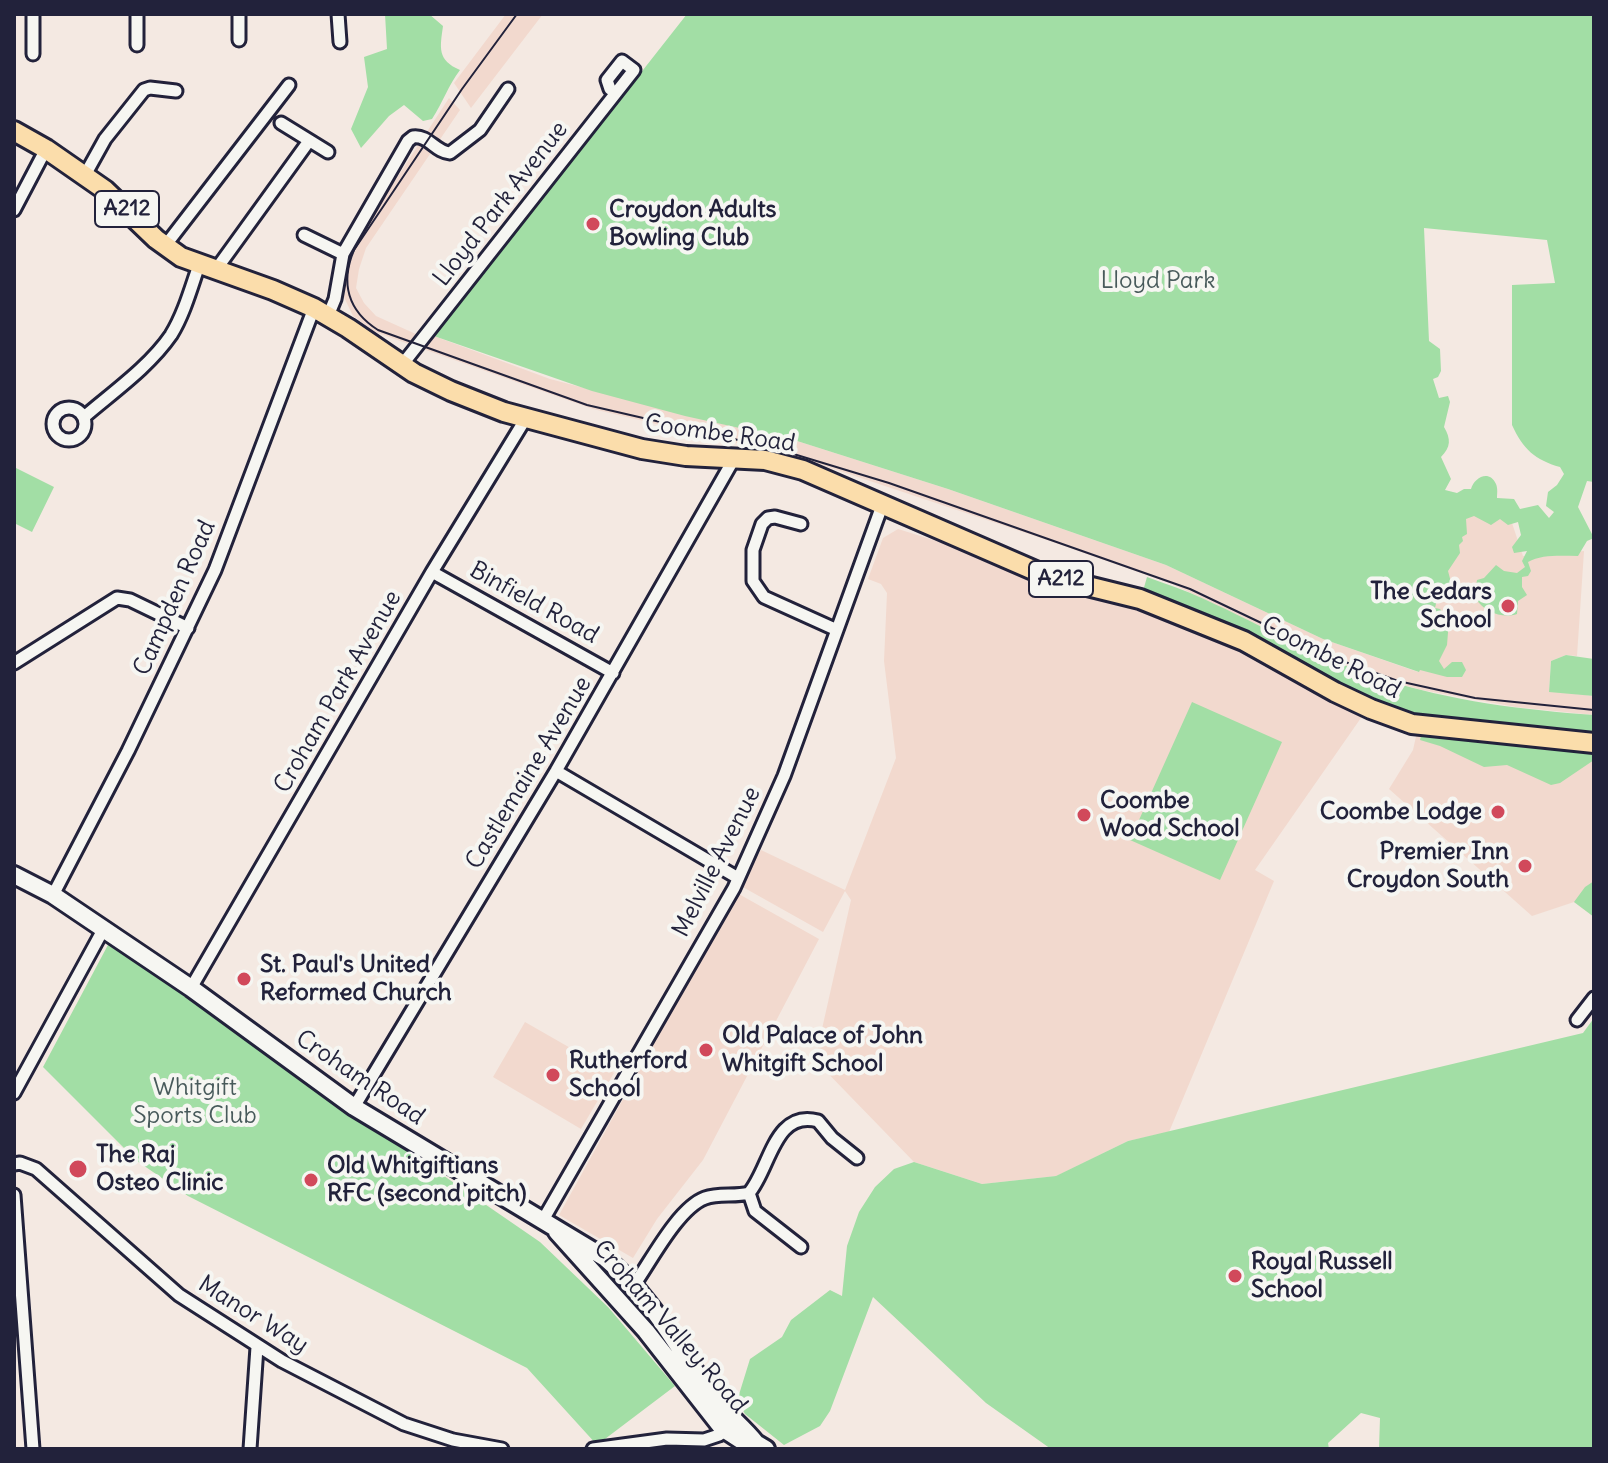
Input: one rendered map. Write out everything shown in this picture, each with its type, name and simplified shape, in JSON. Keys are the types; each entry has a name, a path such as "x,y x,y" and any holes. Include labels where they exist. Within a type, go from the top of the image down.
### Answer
{"main road":[{"name":"Coombe Road","path":"14,131 85,175 122,204 165,246 207,268 273,290 321,312 402,365 451,391 526,418 642,449 788,465 883,503 1047,576 1140,599 1244,641 1335,692 1412,724 1594,743"}],"street":[{"path":"33,14 33,54"},
{"path":"137,14 137,45"},
{"path":"239,14 239,40"},
{"path":"338,14 340,42"},
{"name":"Lloyd Park Avenue","path":"402,365 616,93 610,89 607,80 622,61 634,70"},
{"path":"165,246 289,85"},
{"path":"304,235 343,254 410,139 422,137 441,151 450,153 480,130 508,89"},
{"path":"85,175 105,139 144,90 176,91"},
{"path":"281,123 328,152"},
{"path":"84,417 131,377 168,339 207,268 309,141"},
{"path":"14,210 46,149"},
{"name":"Campden Road","path":"53,895 188,628 227,542 321,312 335,299 343,254"},
{"name":"Croham Park Avenue","path":"191,988 432,572 526,418"},
{"name":"Castlemaine Avenue","path":"354,1107 556,771 735,457"},
{"name":"Melville Avenue","path":"550,1225 738,878 784,776 883,503"},
{"path":"801,524 783,517 768,518 748,549 753,581 764,597 837,630"},
{"name":"Binfield Road","path":"432,572 613,673"},
{"path":"14,663 117,598 130,600 188,628"},
{"path":"556,771 738,878"},
{"name":"Croham Road","path":"14,875 53,895 191,988 354,1107 605,1258"},
{"path":"14,1093 103,930"},
{"path":"1577,1020 1594,998"},
{"path":"634,1285 683,1214 699,1200 708,1196 749,1193 790,1122 801,1119 818,1121 832,1138 857,1158"},
{"name":"Manor Way","path":"14,1164 30,1165 36,1169 179,1295 257,1347 388,1417 475,1447 502,1449"},
{"path":"749,1193 755,1211 801,1247"},
{"path":"14,1195 33,1449"},
{"name":"Croham Valley Road","path":"550,1225 646,1331 709,1414 761,1446"},
{"name":"Croham Valley Road","path":"605,1258 658,1313 731,1426"},
{"path":"250,1449 257,1347"},
{"path":"593,1449 667,1439 704,1440 731,1426"}],"shaded area":[{"path":"506,14 543,14 471,108 454,83"},
{"path":"449,98 460,110 366,248 356,288 376,316 418,335 434,336 550,379 794,440 948,489 1166,565 1323,639 1418,672 1444,570 1467,499 1505,502 1523,556 1584,551 1577,656 1566,655 1551,661 1549,691 1594,696 1594,715 1516,707 1422,690 1382,679 1336,662 1172,584 1050,541 801,458 593,409 375,332 353,316 342,293 342,273 348,253"},
{"name":"Coombe Wood School","path":"898,529 959,548 1044,584 1119,600 1242,648 1363,715 1255,870 1274,881 1169,1132 1128,1141 1057,1176 982,1184 914,1162 815,1060 851,900 845,891 823,932 741,886 761,850 845,890 896,758 884,661 887,593 881,584 868,579 883,538"},
{"path":"1417,732 1594,748 1594,917 1574,902 1532,916 1389,789 1413,750"},
{"name":"Old Palace of John Whitgift School","path":"737,893 819,939 703,1160 657,1219 633,1258 559,1215"},
{"name":"Rutherford School","path":"525,1022 614,1073 581,1129 493,1077"}],"green space":[{"path":"385,14 429,14 443,26 441,47 444,57 460,70 432,119 423,121 404,105 389,116 361,148 351,129 368,87 364,57 387,49"},
{"name":"Lloyd Park","path":"687,14 1594,14 1594,482 1587,481 1578,507 1594,538 1587,541 1578,556 1546,557 1528,562 1531,571 1528,576 1522,577 1522,587 1527,595 1518,601 1517,614 1500,615 1484,608 1476,599 1479,592 1477,580 1484,578 1496,565 1504,571 1517,573 1525,567 1522,561 1527,551 1514,553 1512,547 1521,535 1518,522 1508,525 1500,519 1491,525 1474,516 1466,519 1467,534 1462,537 1460,553 1448,571 1453,590 1438,595 1435,608 1440,609 1449,620 1447,645 1439,661 1444,669 1452,662 1462,662 1466,670 1462,677 1419,672 1323,639 1166,565 948,489 794,440 592,391 434,336","holes":["1424,228 1547,240 1555,283 1512,285 1512,425 1531,452 1560,467 1564,474 1548,492 1546,506 1554,512 1549,518 1538,505 1520,509 1514,499 1497,498 1496,484 1490,477 1478,479 1471,489 1457,493 1445,490 1451,479 1441,457 1449,443 1444,427 1450,402 1448,396 1439,398 1433,379 1441,371 1440,349 1429,341"]},
{"path":"14,467 54,487 32,532 14,523"},
{"path":"1147,577 1197,596 1360,671 1408,687 1461,699 1594,715 1594,734 1429,718 1388,708 1291,656 1143,591"},
{"path":"1566,655 1594,659 1594,696 1549,692 1551,661"},
{"path":"1192,702 1282,742 1220,880 1130,840"},
{"path":"1422,732 1594,748 1594,760 1560,783 1551,785 1507,765 1484,767 1420,740"},
{"path":"1594,881 1594,917 1574,902"},
{"name":"Whitgift Sports Club","path":"109,943 194,998 274,1059 540,1242 608,1307 675,1386 597,1445 527,1368 188,1196 137,1161 43,1067"},
{"name":"Royal Russell School","path":"1594,1018 1594,1449 1379,1449 1380,1418 1361,1413 1328,1443 1329,1449 1051,1449 986,1403 873,1297 830,1411 820,1426 784,1445 745,1414 737,1401 750,1359 782,1337 791,1320 830,1290 842,1296 847,1246 859,1212 875,1187 894,1169 914,1162 982,1184 1056,1176 1128,1141 1583,1033"}],"tram line":[{"path":"517,14 462,89 354,250 348,274 350,295 360,314 378,330 587,405 777,449 889,483 1190,589 1337,659 1398,681 1475,698 1594,710"}],"place":[{"name":"Croydon Adults Bowling Club","path":"593,224"},
{"name":"The Cedars School","path":"1508,606"},
{"name":"Coombe Lodge","path":"1498,812"},
{"name":"Coombe Wood School","path":"1084,815"},
{"name":"Premier Inn Croydon South","path":"1525,866"},
{"name":"St. Paul's United Reformed Church","path":"244,979"},
{"name":"Old Palace of John Whitgift School","path":"706,1050"},
{"name":"Rutherford School","path":"553,1075"},
{"name":"The Raj Osteo Clinic","path":"78,1169"},
{"name":"Old Whitgiftians RFC (second pitch)","path":"311,1180"},
{"name":"Royal Russell School","path":"1235,1276"}]}
